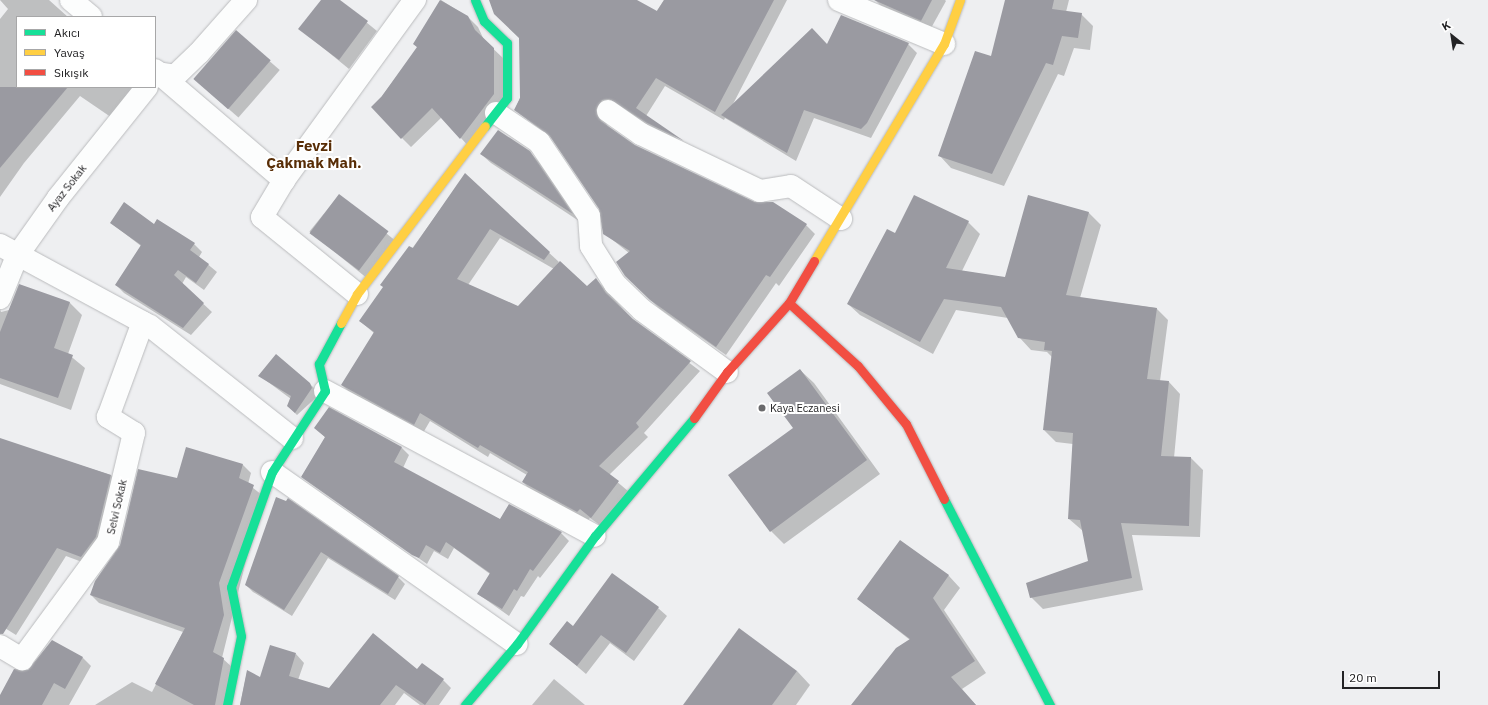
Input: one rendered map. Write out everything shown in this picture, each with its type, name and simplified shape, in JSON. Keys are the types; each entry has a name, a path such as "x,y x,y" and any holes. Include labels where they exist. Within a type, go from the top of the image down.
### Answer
{"street":[{"path":"70,0 90,16"},
{"path":"156,77 175,76 199,53 246,0"},
{"path":"357,294 262,217 284,180 415,0"},
{"path":"227,705 241,636 230,587 272,472 292,438 325,391 319,364 357,294 507,98 507,43 484,21 475,0"},
{"path":"839,0 944,44"},
{"path":"464,705 517,644 595,536 710,398 727,372 789,303 944,44 960,0"},
{"path":"156,79 284,180"},
{"name":"Ayaz Sokak","path":"0,298 9,251 58,198 145,88"},
{"path":"608,111 641,134 760,192 791,186 840,219"},
{"path":"496,113 539,142 588,216 591,246 615,284 642,310 727,372"},
{"path":"9,251 143,322 292,438"},
{"path":"789,303 858,366 906,424 1050,705"},
{"name":"Selvi Sokak","path":"0,646 22,659 108,542 134,433 108,417 143,322"},
{"path":"325,391 595,536"},
{"path":"272,472 517,644"}],"building":[{"path":"321,0 340,0 368,21 339,60 298,29"},
{"path":"440,0 468,16 475,30 494,48 494,94 460,139 432,108 401,139 371,107 382,96 417,47 413,44"},
{"path":"489,0 637,0 657,11 664,0 774,0 715,112 656,78 636,108 684,141 647,123 609,99 602,100 596,110 601,121 635,145 755,202 773,202 807,224 770,277 766,275 716,347 650,300 625,276 616,262 630,251 603,234 599,209 549,135 514,110 520,98 519,38 494,14"},
{"path":"874,0 932,0 921,21"},
{"path":"1005,0 1054,0 1052,9 1082,13 1078,38 1062,36 1053,65 1046,63 992,174 938,156 975,51 991,56"},
{"path":"841,15 909,43 867,123 861,129 804,110 787,153 721,115 812,28 827,44"},
{"path":"236,30 271,60 228,109 193,79"},
{"path":"0,87 67,88 0,168"},
{"path":"498,130 530,151 573,214 480,154"},
{"path":"465,173 550,252 544,260 490,229 457,279 518,306 560,261 587,286 596,278 606,293 633,319 691,361 636,423 639,427 599,466 619,481 591,518 580,509 577,512 522,482 528,472 480,445 478,448 420,413 414,425 341,385 374,332 359,321 383,287 380,285 409,246 413,248"},
{"path":"339,194 389,231 359,270 310,233"},
{"path":"914,195 969,221 946,268 1005,277 1028,195 1089,212 1066,295 1157,308 1147,379 1169,381 1161,456 1191,457 1189,526 1121,523 1132,578 1030,598 1026,583 1088,561 1080,520 1068,519 1073,433 1043,430 1052,351 1044,350 1045,342 1018,338 1001,307 944,299 920,342 847,304 887,229 895,233"},
{"path":"124,202 154,224 157,219 195,243 190,250 209,264 196,283 178,270 174,275 204,303 183,328 115,285 141,245 110,223"},
{"path":"19,284 70,302 54,348 73,355 58,398 0,378 0,332"},
{"path":"276,354 310,383 312,388 295,413 287,406 291,396 258,376"},
{"path":"800,369 867,460 770,532 728,475 793,428 767,393"},
{"path":"329,407 402,447 394,462 500,519 509,504 562,532 533,571 530,569 517,591 514,589 502,609 477,594 490,573 446,542 440,553 426,545 419,558 412,555 301,477 325,437 314,428"},
{"path":"0,438 111,475 96,537 81,557 57,548 3,634 0,634"},
{"path":"186,447 243,464 239,478 254,485 219,583 224,615 213,652 224,658 215,705 194,705 155,684 185,628 90,595 95,581 120,545 138,469 177,478"},
{"path":"276,497 286,501 288,498 399,576 388,594 321,552 284,610 245,585"},
{"path":"900,540 949,575 933,598 975,661 951,677 976,705 851,705 896,648 910,639 857,599"},
{"path":"612,573 659,607 626,653 601,635 577,666 549,644 567,621 573,626"},
{"path":"739,628 797,671 772,705 683,705"},
{"path":"373,633 417,669 422,663 444,679 425,705 396,685 380,705 240,705 247,670 260,677 270,645 296,653 289,676 329,688"},
{"path":"52,640 83,657 65,689 54,683 42,705 0,705 0,695 14,669 28,670"}],"traffic: fast":[{"path":"475,0 484,21 507,43 507,98 485,126"},
{"path":"227,705 241,636 231,587 272,472 325,391 319,364 341,323"},
{"path":"465,705 517,644 595,536 694,418"},
{"path":"944,499 1050,705"}],"traffic: slow":[{"path":"814,261 944,44 960,0"},
{"path":"341,323 357,294 485,126"}],"traffic: jam":[{"path":"694,418 727,372 789,303 814,261"},
{"path":"789,303 858,366 906,424 944,499"}],"place":[{"name":"Kaya Eczanesi","path":"762,408"}],"district":[{"name":"Fevzi Çakmak Mah.","path":"314,154"}]}
